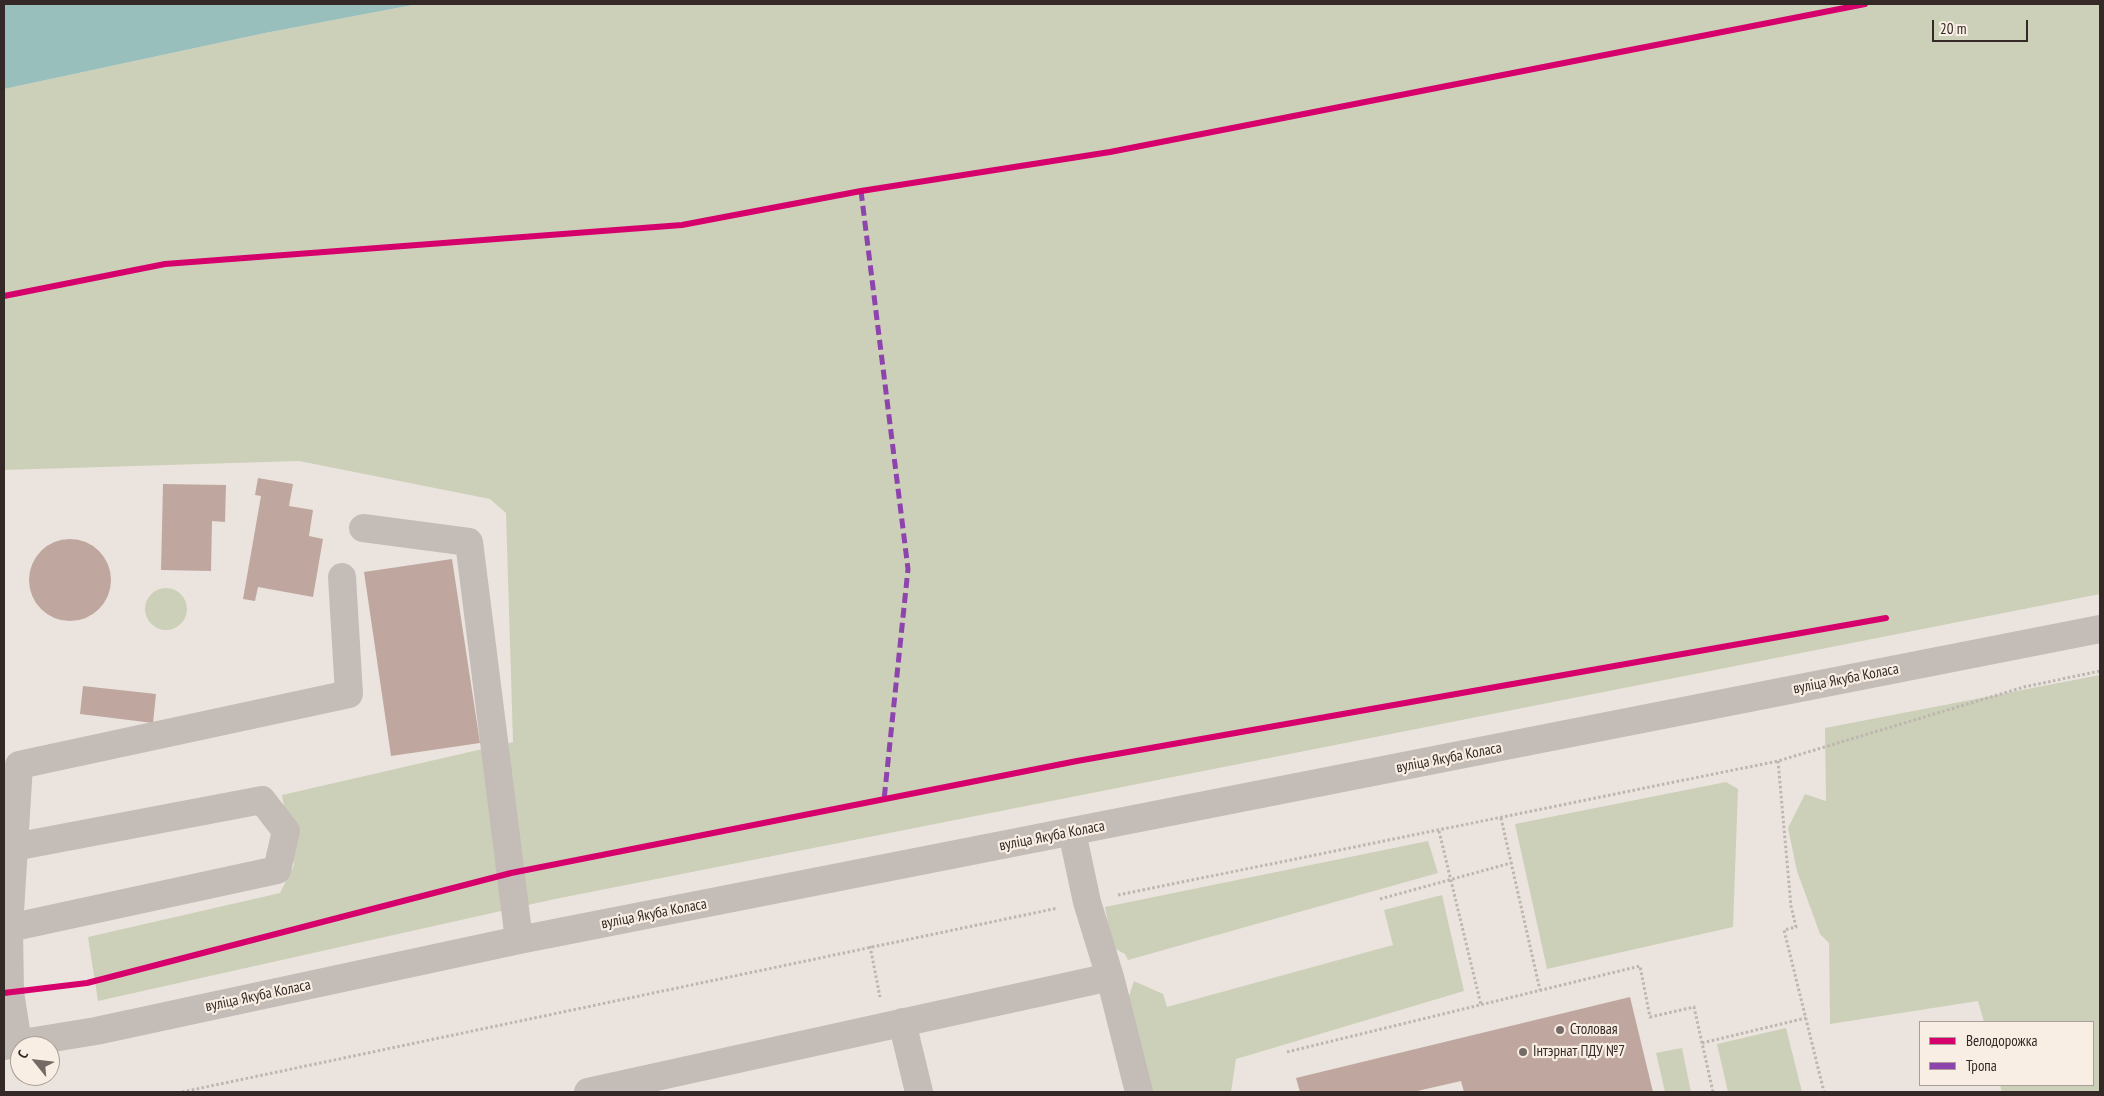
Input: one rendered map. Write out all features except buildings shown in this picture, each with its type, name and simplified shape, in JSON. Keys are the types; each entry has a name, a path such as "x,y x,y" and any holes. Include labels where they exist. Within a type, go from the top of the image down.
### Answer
{"street":[{"path":"363,528 469,542 519,940"},
{"path":"10,1036 7,984 19,766 349,694 342,577"},
{"name":"вуліца Якуба Коласа","path":"60,1037 96,1031 519,940 2100,629"},
{"path":"9,928 277,870 286,831 262,800 14,847"},
{"path":"1072,832 1088,902 1110,976 1139,1092"},
{"path":"588,1092 1110,976"},
{"path":"894,1024 920,1092"}],"path":[{"path":"182,1092 870,946 1778,762 2024,687 2100,671"},
{"path":"1778,762 1791,906 1796,927 1784,930 1824,1092"},
{"path":"1501,818 1540,990"},
{"path":"1439,831 1480,1005"},
{"path":"1380,899 1511,863"},
{"path":"870,946 894,1024"},
{"path":"1287,1052 1640,966 1650,1017 1694,1007 1713,1092"},
{"path":"1702,1042 1806,1018"}],"green space":[{"path":"418,4 2100,4 2100,594 555,899 98,1001 88,937 280,893 294,865 282,795 513,742 506,513 490,499 299,461 4,470 4,89 265,33"},
{"path":"166,588 181,594 187,609 181,624 166,630 151,624 145,609 151,594"},
{"path":"2100,675 2100,1092 2002,1092 2000,1086 2094,1086 2094,1021 1984,1021 1978,1001 1830,1024 1829,943 1820,934 1797,871 1788,828 1805,794 1826,801 1825,728"},
{"path":"1726,782 1738,789 1733,927 1547,969 1515,824"},
{"path":"1428,841 1438,873 1128,960 1125,954 1112,947 1105,907"},
{"path":"1442,895 1464,991 1236,1059 1231,1092 1152,1092 1128,999 1134,981 1163,994 1167,1007 1393,945 1384,910"},
{"path":"1786,1028 1802,1092 1728,1092 1717,1044"},
{"path":"1682,1048 1691,1092 1665,1092 1656,1053"}],"water":[{"path":"4,4 418,4 265,33 4,89"}],"marked path":[{"path":"861,191 908,569 884,800"}],"cycle path":[{"path":"4,296 165,264 682,225 861,191 1110,152 1865,4"},
{"path":"4,993 87,983 511,873 1077,761 1886,618"}],"place":[{"name":"Столовая","path":"1560,1030"},
{"name":"Інтэрнат ПДУ №7","path":"1523,1052"}]}
